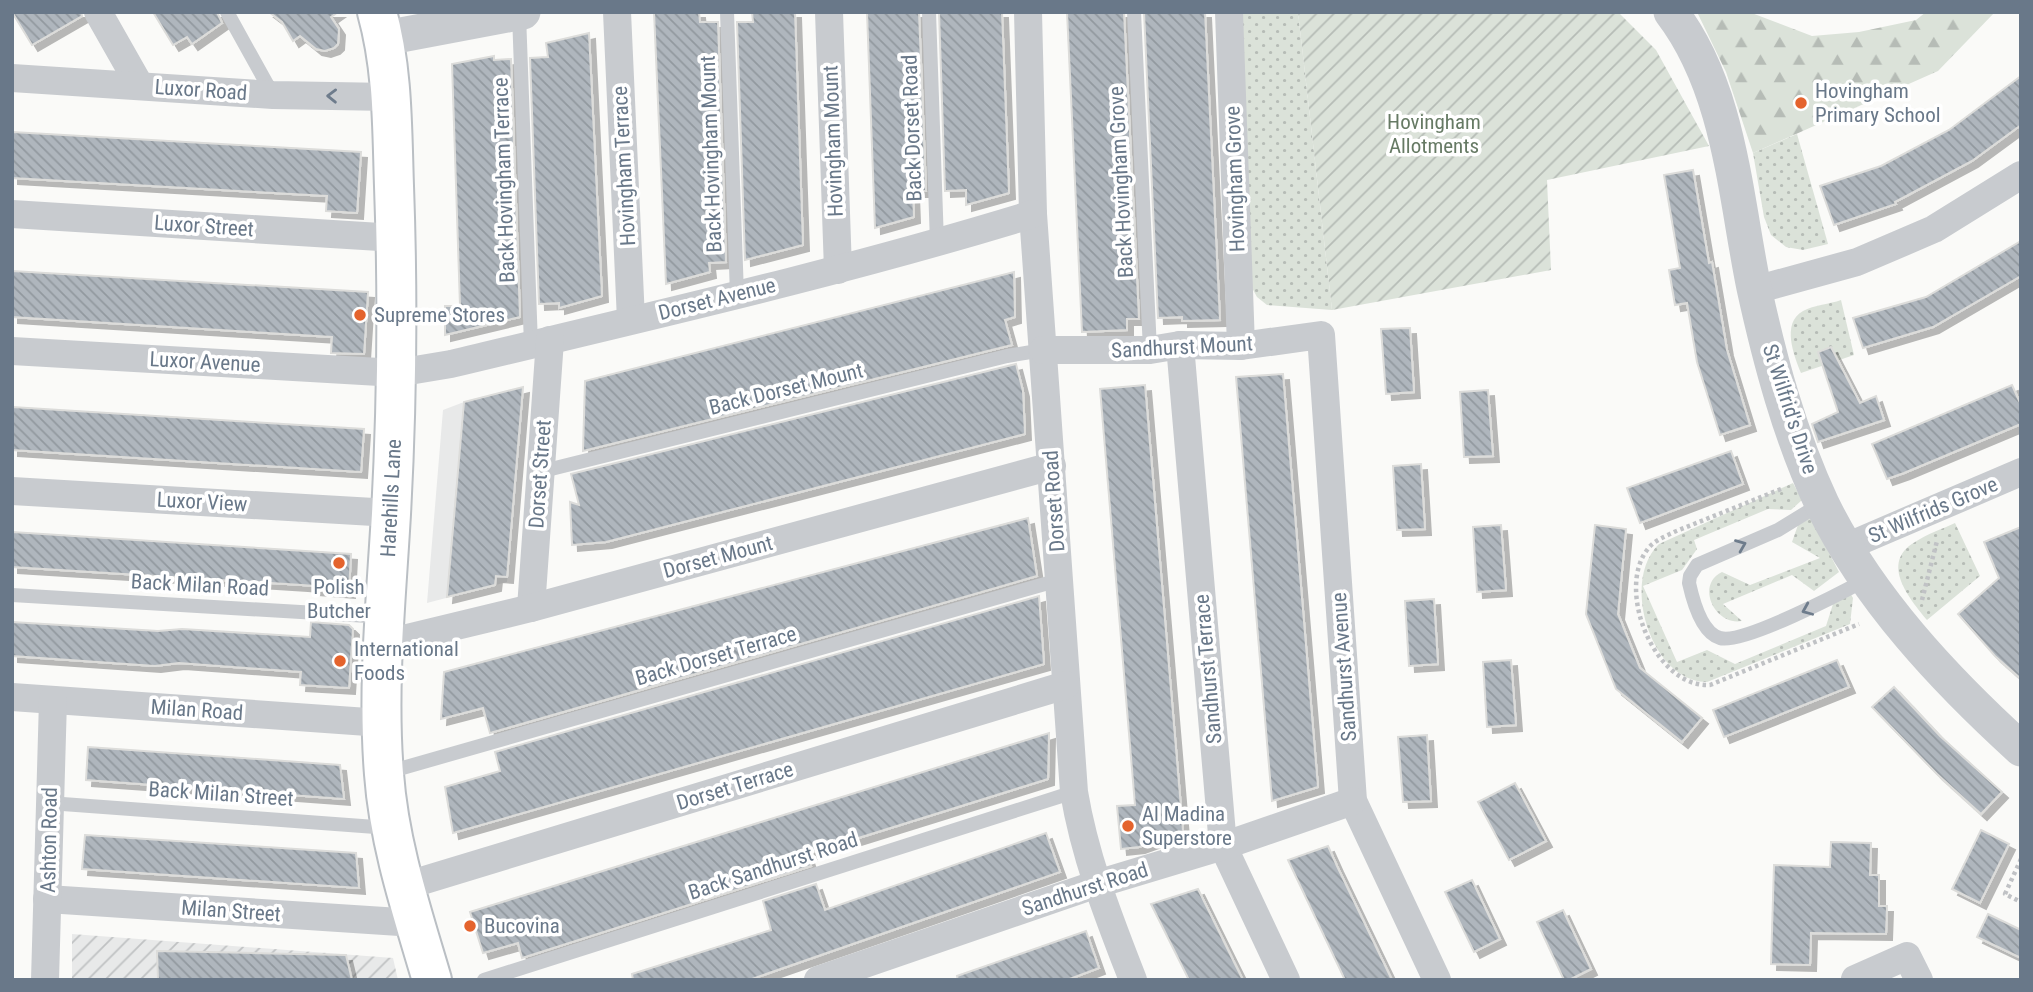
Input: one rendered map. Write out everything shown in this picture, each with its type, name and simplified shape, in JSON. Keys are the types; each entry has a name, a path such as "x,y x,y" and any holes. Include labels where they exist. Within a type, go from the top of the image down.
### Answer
{"main road":[{"name":"Harehills Lane","path":"381,25 390,97 396,238 397,373 384,630 384,774 390,828 432,980"}],"street":[{"path":"98,12 140,86"},
{"name":"Hovingham Terrace","path":"617,12 631,320"},
{"name":"Hovingham Mount","path":"829,12 838,270"},
{"name":"Dorset Road","path":"1028,12 1033,214 1074,792 1080,830 1132,979"},
{"name":"Hovingham Grove","path":"1228,12 1241,346"},
{"name":"St Wilfrid's Drive","path":"1671,12 1683,28 1707,75 1727,147 1755,290 1789,421 1817,490 1846,547 1913,639 1981,713 2021,749"},
{"path":"381,25 521,13"},
{"name":"Luxor Road","path":"12,78 273,95 390,97"},
{"path":"1755,290 1857,262 1934,229 2021,175"},
{"name":"Luxor Street","path":"12,214 396,238"},
{"name":"Dorset Avenue","path":"397,373 451,364 838,270 1033,214"},
{"name":"Sandhurst Mount","path":"1043,350 1150,350 1180,345 1241,346 1321,335"},
{"name":"Sandhurst Avenue","path":"1321,335 1353,801 1437,980"},
{"name":"Dorset Street","path":"531,608 539,472 540,342"},
{"name":"Sandhurst Terrace","path":"1180,345 1223,846 1286,980"},
{"name":"Luxor Avenue","path":"12,351 397,373"},
{"name":"Dorset Mount","path":"384,630 531,608 1052,466"},
{"name":"St Wilfrids Grove","path":"1846,547 2021,472"},
{"name":"Luxor View","path":"12,491 391,513"},
{"name":"Dorset Terrace","path":"405,886 1066,685"},
{"name":"Milan Road","path":"12,697 382,723"},
{"name":"Ashton Road","path":"45,980 53,700"},
{"name":"Sandhurst Road","path":"818,980 1097,884 1223,846 1353,801"},
{"name":"Milan Street","path":"47,899 415,923"},
{"path":"1855,979 1907,956 1919,980"}],"lane":[{"path":"227,12 273,95"},
{"name":"Back Hovingham Mount","path":"727,12 737,295"},
{"name":"Back Dorset Road","path":"929,12 937,243"},
{"name":"Back Hovingham Grove","path":"1134,12 1150,350"},
{"name":"Back Hovingham Terrace","path":"521,13 540,342"},
{"name":"Back Dorset Mount","path":"539,472 1007,356 1043,350"},
{"path":"1817,490 1779,530 1697,565 1689,583 1705,628 1718,638 1736,638 1813,608 1868,579"},
{"name":"Back Dorset Terrace","path":"384,774 1059,580"},
{"name":"Back Milan Road","path":"12,595 384,630"},
{"name":"Back Sandhurst Road","path":"484,980 1074,792"},
{"name":"Back Milan Street","path":"49,803 390,828"}],"path":[{"path":"1817,490 1674,532 1657,540 1646,550 1636,583 1640,617 1647,638 1660,659 1671,670 1690,683 1710,685 1891,611"},
{"path":"1913,639 1946,505"},
{"path":"2021,859 2005,894 2021,902"}],"shaded area":[{"path":"523,387 507,582 427,603 443,410"},
{"path":"72,934 393,958 398,980 72,980"}],"green space":[{"path":"1239,12 1298,12 1332,310 1267,305 1257,297 1251,286"},
{"name":"Hovingham Allotments","path":"1298,12 1618,12 1656,50 1709,146 1547,180 1551,270 1332,310"},
{"name":"Hovingham Primary School","path":"1697,12 1749,12 1812,36 1859,32 1916,20 1926,12 1995,12 1938,71 1753,153 1726,72"},
{"path":"1797,134 1828,244 1803,250 1786,247 1771,235 1764,217 1753,153"},
{"path":"1841,300 1854,355 1801,373 1791,340 1792,323 1803,311"},
{"path":"1793,483 1802,500 1791,510 1768,509 1694,540 1697,549 1682,570 1643,586 1677,662 1707,650 1735,664 1826,626 1833,604 1849,591 1853,598 1850,624 1707,682 1687,678 1670,666 1647,627 1642,604 1642,581 1648,561 1659,544"},
{"path":"1811,518 1839,572 1814,591 1792,575 1723,604 1742,621 1732,621 1717,611 1709,595 1710,586 1714,578 1722,572 1750,585 1820,558 1792,542 1798,525"},
{"path":"1955,523 1980,576 1927,620 1906,592 1898,570 1899,560 1904,551 1915,542"}],"building":[{"path":"12,12 81,12 82,16 32,45"},
{"path":"153,12 217,12 222,23 192,44 187,37 173,45"},
{"path":"269,12 338,12 331,17 339,29 338,44 325,51 316,49 300,36 293,41 282,22"},
{"path":"654,12 699,12 700,22 718,22 726,262 709,263 710,272 666,284"},
{"path":"752,12 795,12 803,245 745,260 737,22 753,22"},
{"path":"867,12 919,12 926,191 913,191 914,217 875,228"},
{"path":"939,12 1002,12 1009,193 966,205 966,190 945,191"},
{"path":"1067,12 1124,12 1139,319 1127,319 1127,330 1082,332"},
{"path":"1144,12 1205,12 1220,320 1182,321 1182,317 1158,318"},
{"path":"589,33 602,296 559,308 559,303 539,304 530,58 548,57 546,43"},
{"path":"494,56 494,60 511,59 520,317 445,335 445,306 460,306 452,64"},
{"path":"2021,76 2021,125 1972,161 1895,202 1896,204 1834,225 1820,186 1881,166 1949,130"},
{"path":"12,132 361,152 357,213 326,211 327,196 12,178"},
{"path":"1693,170 1727,350 1750,425 1720,435 1697,362 1687,303 1675,305 1669,270 1680,268 1664,175"},
{"path":"2021,241 2021,276 1933,327 1863,348 1853,318 1926,297"},
{"path":"12,271 368,292 364,354 331,353 332,337 12,317"},
{"path":"1014,272 1015,317 1005,320 1012,345 583,451 585,381"},
{"path":"1410,328 1414,392 1386,394 1381,329"},
{"path":"1831,347 1860,403 1876,396 1884,420 1818,442 1812,424 1838,412 1818,352"},
{"path":"1016,364 1023,391 1025,434 606,542 572,545 570,502 579,505 571,474"},
{"path":"1283,374 1318,787 1272,801 1236,377"},
{"path":"1145,385 1183,831 1139,847 1121,849 1117,806 1135,805 1100,389"},
{"path":"2012,385 2021,405 2021,424 1887,479 1872,444"},
{"path":"523,387 507,577 496,576 495,585 447,597 464,402"},
{"path":"1488,390 1493,456 1464,457 1460,392"},
{"path":"12,407 364,429 361,472 12,450"},
{"path":"1731,451 1743,484 1640,523 1627,488"},
{"path":"1421,464 1425,529 1397,530 1393,466"},
{"path":"1028,518 1037,576 490,733 483,708 441,719 444,672"},
{"path":"1501,525 1506,590 1477,592 1473,527"},
{"path":"1595,525 1626,529 1618,614 1640,668 1702,718 1682,742 1616,689 1586,614"},
{"path":"2021,527 2021,679 1995,656 1958,614 1999,578 1984,542"},
{"path":"12,532 351,554 349,592 313,589 313,586 302,585 12,567"},
{"path":"1039,596 1044,664 453,833 445,787 500,771 495,752"},
{"path":"1434,599 1438,664 1409,666 1405,601"},
{"path":"12,622 310,637 311,622 349,625 353,629 349,688 300,685 301,672 179,663 155,666 12,656"},
{"path":"1511,660 1516,725 1487,727 1483,662"},
{"path":"1837,660 1849,687 1724,737 1713,710"},
{"path":"1894,687 1940,736 2002,792 1981,814 1937,774 1872,707"},
{"path":"1049,733 1048,779 807,854 811,866 522,958 518,943 483,953 470,912"},
{"path":"1427,735 1431,801 1403,802 1398,737"},
{"path":"88,747 340,765 344,799 86,780"},
{"path":"1515,783 1546,841 1509,860 1478,802"},
{"path":"1981,830 2009,844 1980,903 1952,889"},
{"path":"1046,833 1060,872 749,980 633,980 632,974 771,930 763,901 816,884 825,910"},
{"path":"85,835 356,853 359,888 82,869"},
{"path":"1831,842 1871,843 1870,875 1879,875 1879,906 1887,906 1886,934 1811,933 1810,965 1771,964 1774,865 1830,867"},
{"path":"1328,846 1392,980 1345,980 1288,860"},
{"path":"1472,880 1500,939 1474,952 1445,892"},
{"path":"1198,889 1243,980 1189,980 1151,904"},
{"path":"1563,910 1591,969 1569,980 1564,980 1537,922"},
{"path":"1988,914 2021,930 2021,958 1977,937"},
{"path":"1086,931 1099,968 1067,980 958,980 957,976"},
{"path":"157,951 346,955 352,980 158,980"}],"place":[{"name":"Hovingham Primary School","path":"1801,103"},
{"name":"Supreme Stores","path":"360,315"},
{"name":"Polish Butcher","path":"339,563"},
{"name":"International Foods","path":"340,661"},
{"name":"Al Madina Superstore","path":"1128,826"},
{"name":"Bucovina","path":"470,926"}]}
